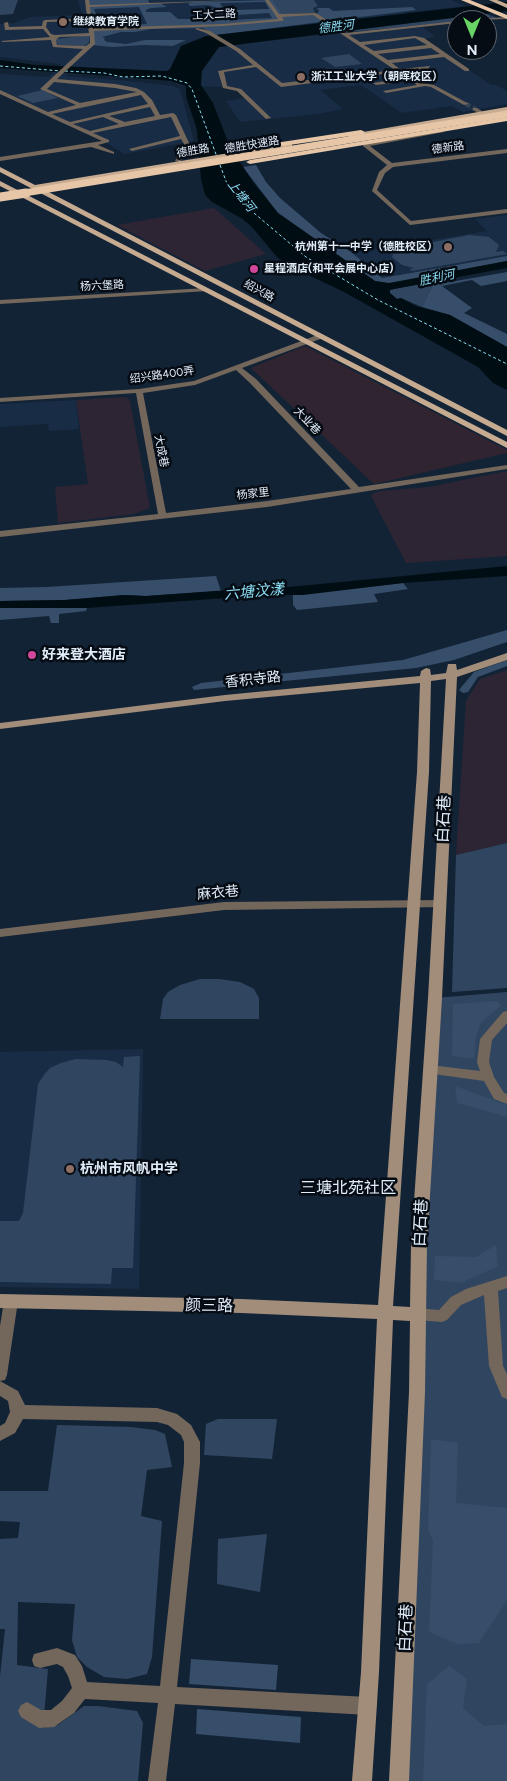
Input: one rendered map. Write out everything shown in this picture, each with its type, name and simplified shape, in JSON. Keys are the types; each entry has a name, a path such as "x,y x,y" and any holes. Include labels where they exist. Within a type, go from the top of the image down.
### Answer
{"highway":[{"path":"466,0 507,13"},
{"path":"486,0 507,13"},
{"path":"476,1 507,13"},
{"path":"0,196 62,193 243,156 290,142 448,117 507,114"},
{"path":"0,196 178,161 293,154 484,123 507,114"},
{"name":"德胜快速路","path":"0,196 507,114"},
{"path":"264,153 290,142"},
{"path":"264,153 293,154"}],"main road":[{"path":"466,0 476,1"},
{"path":"494,1 507,13"},
{"name":"德胜路","path":"264,153 482,113 507,114"},
{"name":"德胜路","path":"0,196 25,195 96,184 196,164 507,114"},
{"name":"德胜路","path":"0,196 14,190 196,164"},
{"name":"绍兴路","path":"0,169 507,433"},
{"path":"88,178 84,180 85,182 96,184"},
{"name":"绍兴路","path":"0,183 507,445"},
{"name":"香积寺路","path":"452,670 507,648"},
{"name":"香积寺路","path":"0,726 426,675 507,656"},
{"name":"白石巷","path":"400,1781 416,1402 419,1245 452,670"},
{"name":"香积寺路","path":"0,718 207,693 426,675"},
{"name":"白石巷","path":"362,1781 368,1706 386,1313 423,772 426,675"},
{"name":"颜三路","path":"6,1301 241,1306 417,1314"}],"street":[{"path":"86,0 93,43 43,89 124,124"},
{"path":"88,6 149,2 235,0"},
{"path":"267,0 278,16"},
{"name":"工大二路","path":"278,16 314,14 420,84 432,86 466,104"},
{"name":"工大二路","path":"1,37 53,37 92,31 189,27 282,20 278,16"},
{"path":"44,27 45,21 90,18"},
{"path":"345,34 447,23"},
{"path":"1,37 6,25 44,27 53,37 55,46 87,48"},
{"path":"189,27 208,32 231,46 281,85 428,66"},
{"path":"359,44 415,38 422,39 467,70"},
{"path":"373,53 432,46"},
{"path":"387,62 445,55"},
{"path":"256,66 221,71 225,87 239,90 268,118"},
{"path":"376,84 412,79"},
{"path":"52,80 125,88 142,93 158,116"},
{"path":"386,91 427,85"},
{"path":"0,92 107,141 0,159"},
{"path":"50,112 142,93"},
{"path":"73,122 151,104"},
{"path":"475,109 482,113"},
{"path":"507,114 365,146 391,165 382,172 374,190 410,223 507,211"},
{"path":"93,130 158,116 173,116 182,137 188,145 178,151 180,158 178,161"},
{"path":"132,149 182,137"},
{"path":"92,145 112,153"},
{"name":"德新路","path":"391,165 507,151"},
{"name":"杨六堡路","path":"0,302 206,290"},
{"name":"绍兴路400弄","path":"0,400 139,391 195,383 320,336"},
{"name":"大业巷","path":"238,368 253,381 358,491"},
{"name":"大成巷","path":"139,391 162,515"},
{"name":"杨家里","path":"0,534 267,504 507,467"},
{"name":"麻衣巷","path":"0,933 224,906 440,904"},
{"path":"507,1015 486,1039 484,1062 488,1077 499,1096 507,1100"},
{"path":"430,1070 488,1077"},
{"path":"417,1314 442,1316 456,1301 491,1286 507,1282"},
{"path":"491,1286 496,1366 507,1392"},
{"path":"0,1375 6,1301"},
{"path":"0,1388 7,1390 13,1396 17,1403 18,1412 10,1428 0,1434"},
{"path":"18,1412 157,1415 172,1420 186,1430 192,1442 192,1463 168,1695 157,1781"},
{"path":"40,1660 57,1656 68,1661 76,1672 81,1690"},
{"path":"81,1690 368,1706"},
{"path":"27,1712 39,1719 54,1718 68,1707 81,1690"}],"shaded area":[{"path":"0,0 18,0 13,14 0,15"},
{"name":"浙江工业大学（朝晖校区）","path":"78,0 451,0 466,6 404,13 436,37 424,39 447,55 447,60 455,60 491,85 496,85 507,91 507,104 463,112 452,106 402,113 361,85 320,90 343,109 318,114 240,122 226,101 246,98 239,90 225,87 182,86 172,82 152,79 67,74 67,76 173,86 180,89 194,141 124,154 104,141 0,94 0,74 49,77 61,64 0,57 0,24 14,23 30,17 82,15"},
{"path":"87,0 148,0 150,4 160,3 167,7 151,8 146,10 146,12 170,12 178,19 194,19 197,13 195,11 218,8 208,5 190,6 188,3 193,2 273,0 284,16 317,14 319,11 317,8 329,8 333,11 412,7 416,10 217,35 202,28 151,29 121,32 102,37 107,42 126,44 145,40 186,40 173,46 112,47 91,45","holes":["265,2 269,9 234,10 237,15 269,13 272,18 229,20 220,3","139,7 147,24 101,26 94,9"]},
{"path":"273,0 314,0 318,6 313,8 315,13 283,14"},
{"path":"447,19 447,23 346,31"},
{"path":"90,35 89,42 85,46 58,45 55,39"},
{"path":"349,54 362,64 335,67 321,58"},
{"path":"43,90 58,98 33,103 17,96"},
{"path":"256,165 266,182 280,198 321,233 351,252 382,278 507,256 507,261 389,284 375,281 278,213 243,167"},
{"path":"214,208 266,254 205,271 117,225"},
{"name":"杭州第十一中学（德胜校区）","path":"507,215 507,256 382,278 352,253 487,231 475,219"},
{"path":"469,235 489,237 499,245 496,252 503,251 507,254 412,271 410,269 414,268 402,265 392,257 394,252 402,248"},
{"path":"507,272 507,281 481,286 472,280 442,286 472,308 464,313 507,334 507,347 450,315 422,307 433,285"},
{"path":"426,283 433,285 422,307 401,298 397,299 390,293 390,290"},
{"path":"305,346 507,450 507,453 374,484 251,368"},
{"path":"125,397 130,402 150,508 134,514 58,523 55,487 88,484 76,400"},
{"path":"76,400 79,429 49,431 48,424 0,427 0,404"},
{"path":"507,471 507,556 406,563 371,496 381,491 429,487"},
{"path":"216,576 221,591 146,596 124,595 65,600 0,601 0,588 47,587"},
{"path":"403,583 408,589 374,594 378,602 297,610 293,605 293,595"},
{"path":"0,608 87,608 86,611 59,614 59,623 51,623 49,616 0,620"},
{"path":"507,630 507,642 454,660 416,668 194,690 192,687 201,683 403,660"},
{"path":"507,660 507,666 478,677 468,692 463,693 459,690 474,672"},
{"path":"507,670 507,843 456,855 466,701 480,679"},
{"path":"507,843 507,988 452,992 456,855"},
{"path":"200,979 240,982 254,989 259,998 259,1019 160,1019 163,999 168,992 180,985"},
{"path":"507,992 507,1781 399,1781 435,998"},
{"path":"497,1001 501,1006 481,1022 476,1037 474,1059 452,1056 453,1004"},
{"name":"杭州市风帆中学","path":"143,1049 139,1289 0,1287 0,1052"},
{"name":"杭州市风帆中学","path":"140,1056 133,1268 112,1268 111,1284 0,1282 0,1221 19,1221 23,1213 38,1084 50,1068 61,1063 76,1059 107,1060 116,1062 123,1067 124,1057"},
{"path":"455,1086 507,1105 507,1117 457,1103"},
{"path":"496,1245 498,1266 461,1283 434,1280 435,1256 476,1257"},
{"path":"218,1419 277,1419 272,1459 204,1455 206,1424"},
{"path":"57,1425 131,1427 155,1430 165,1434 172,1467 147,1470 141,1516 162,1521 152,1657 147,1674 127,1679 104,1677 87,1667 77,1657 72,1640 75,1604 18,1602 17,1665 48,1669 43,1728 58,1725 84,1706 137,1711 143,1723 138,1781 0,1781 0,1677 5,1629 0,1629 0,1539 18,1538 20,1522 0,1521 0,1491 48,1491"},
{"path":"431,1439 458,1443 456,1503 507,1508 507,1600 479,1643 457,1644 429,1632 433,1540 428,1529"},
{"path":"267,1534 260,1592 217,1584 218,1539"},
{"path":"191,1659 278,1665 276,1690 189,1684"},
{"path":"449,1666 467,1679 463,1708 484,1726 507,1724 507,1781 423,1781 427,1684"},
{"path":"197,1709 301,1717 300,1743 196,1734"}],"water":[{"path":"507,2 507,11 447,10 447,18 219,47 202,71 201,85 213,103 230,147 253,182 278,213 375,281 389,283 507,261 507,268 394,289 390,290 390,293 397,299 401,298 416,306 450,315 507,347 507,390 493,383 478,367 344,292 292,267 277,257 251,226 241,218 212,202 205,195 201,179 197,130 186,96 186,86 170,81 0,68 0,60 36,65 167,71 170,69 181,46 206,36"},
{"name":"六塘汶漾","path":"507,566 507,576 403,583 303,595 268,595 87,608 0,608 0,601 65,600 124,595 146,596 229,590 254,586 289,587"}],"ferry route":[{"path":"0,66 61,71"},
{"path":"65,71 104,73 123,77 162,76 187,83 192,89 217,157"},
{"path":"220,165 229,189 235,197 306,257 378,300 507,364"}],"tunnel":[{"path":"466,104 475,109"}],"place":[{"name":"继续教育学院","path":"63,22"},
{"name":"浙江工业大学（朝晖校区）","path":"301,77"},
{"name":"杭州第十一中学（德胜校区）","path":"448,247"},
{"name":"星程酒店(和平会展中心店)","path":"254,269"},
{"name":"好来登大酒店","path":"32,655"},
{"name":"杭州市风帆中学","path":"70,1169"}],"district":[{"name":"三塘北苑社区","path":"348,1188"}],"water label":[{"name":"德胜河","path":"336,27"},
{"name":"上塘河","path":"241,196"},
{"name":"胜利河","path":"437,278"}]}
